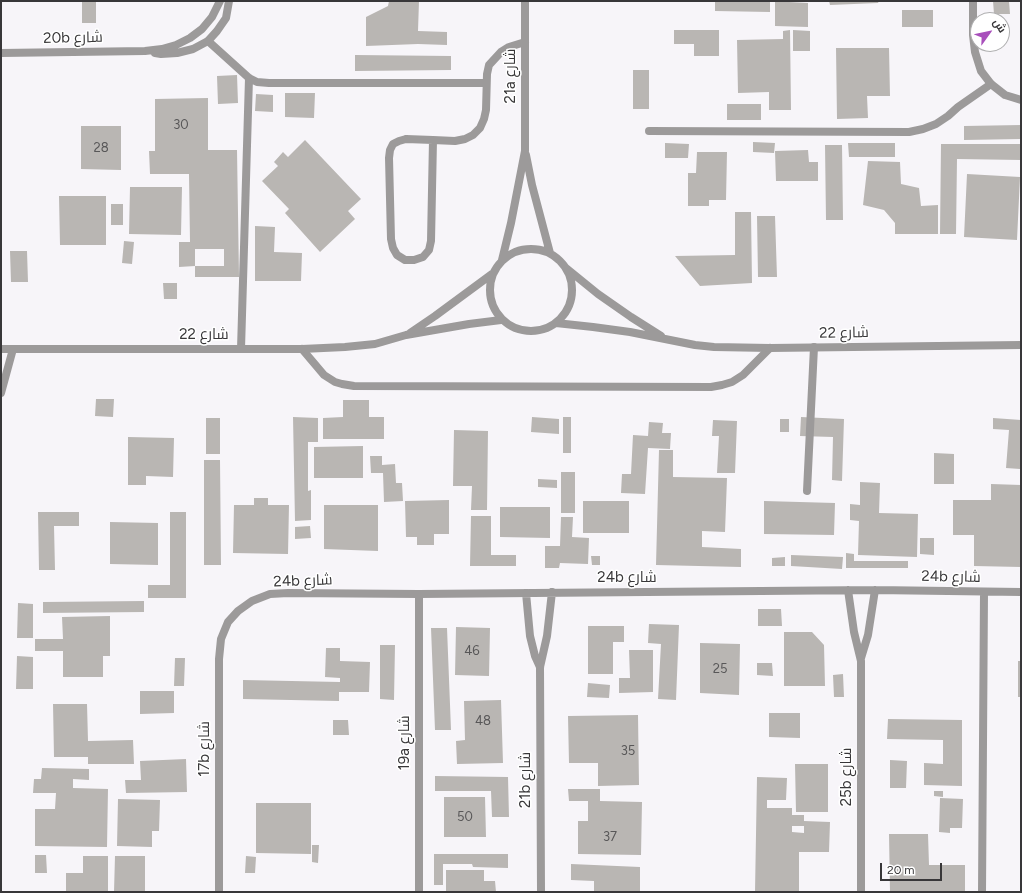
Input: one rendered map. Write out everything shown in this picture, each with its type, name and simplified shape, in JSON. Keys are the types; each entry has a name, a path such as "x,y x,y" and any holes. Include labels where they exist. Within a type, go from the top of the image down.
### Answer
{"street":[{"name":"20b شارع","path":"1,53 145,51 162,49 176,45 190,38 202,29 212,17 220,1"},
{"name":"20b شارع","path":"145,51 162,54 177,53 193,49 208,41 226,18 229,1"},
{"name":"21a شارع","path":"502,260 525,151 525,1"},
{"path":"973,1 973,35 981,71 990,84 1005,95 1021,100"},
{"path":"208,41 249,78 257,82 486,84"},
{"path":"433,140 431,241 428,250 423,257 414,260 405,260 398,255 393,248 392,243 389,158 390,150 393,144 406,139 433,140 455,141 465,139 473,135 480,128 484,119 486,110 487,74 494,58 501,52 525,42"},
{"path":"241,349 249,78"},
{"path":"649,130 909,132 936,124 990,84"},
{"name":"21a شارع","path":"525,151 535,199 550,253"},
{"path":"530,248 550,253 566,268 572,282 572,298 567,312 556,323 546,329 534,332 522,331 511,327 501,320 492,306 489,290 492,274 496,266 511,253 520,250 530,248"},
{"name":"شارع 22","path":"566,268 598,294 631,317 667,339"},
{"name":"شارع 22","path":"406,335 436,316 492,274"},
{"name":"شارع 22","path":"1,348 302,349 361,346 375,344 406,335 501,320"},
{"name":"شارع 22","path":"556,323 593,326 695,345 714,347 770,348 1021,345"},
{"path":"807,491 814,347"},
{"path":"302,349 324,375 335,382 354,386 710,387 732,382 743,375 770,348"},
{"path":"1,394 13,349"},
{"name":"24b شارع","path":"238,611 252,601 270,594 288,593 419,594 848,590 1021,592"},
{"name":"25b شارع","path":"848,590 854,632 861,661 861,892"},
{"name":"25b شارع","path":"861,661 868,635 875,590"},
{"name":"21b شارع","path":"541,892 540,667 547,636 552,592"},
{"path":"982,892 984,592"},
{"name":"21b شارع","path":"526,593 530,636 535,656 540,667"},
{"name":"19a شارع","path":"419,594 419,892"},
{"name":"17b شارع","path":"219,892 219,659 221,639 228,622 238,611"}],"building":[{"path":"82,1 96,1 96,23 82,23"},
{"path":"389,1 419,1 418,31 447,32 447,45 418,44 366,46 366,17 388,6"},
{"path":"715,1 770,1 770,12 715,11"},
{"path":"775,1 808,3 808,27 775,26"},
{"path":"829,1 879,1 878,3 830,5"},
{"path":"993,1 1009,1 1010,12 994,12"},
{"path":"902,10 933,10 933,27 902,27"},
{"path":"674,30 719,30 719,56 694,56 694,44 674,44"},
{"path":"790,30 791,110 769,110 769,92 738,93 737,40 783,39 783,31"},
{"path":"793,30 810,31 810,51 793,51"},
{"path":"836,48 889,48 890,96 867,96 868,118 837,119"},
{"path":"355,55 451,56 451,70 355,71"},
{"path":"633,70 649,70 649,109 633,109"},
{"path":"237,75 238,103 218,104 217,76"},
{"path":"285,93 315,93 314,118 285,117"},
{"path":"256,94 273,95 273,112 255,111"},
{"path":"208,98 208,150 237,150 239,277 195,277 195,266 179,267 179,242 190,242 189,174 150,174 149,151 155,151 155,99","holes":["195,249 224,249 224,266 195,266"]},
{"path":"727,104 761,104 761,120 727,120"},
{"path":"1021,125 1021,139 964,140 964,126"},
{"path":"81,126 121,126 121,170 81,169"},
{"path":"305,140 361,199 348,211 355,219 320,252 285,213 289,209 262,181 278,166 274,162 283,152 288,157"},
{"path":"753,142 775,143 774,153 753,152"},
{"path":"665,143 689,144 688,158 665,158"},
{"path":"848,143 895,143 895,157 849,157"},
{"path":"941,144 1021,144 1021,160 957,159 956,234 940,234"},
{"path":"825,145 842,145 843,220 826,220"},
{"path":"808,150 809,162 818,162 818,181 776,181 775,151"},
{"path":"697,152 727,152 726,200 709,200 709,206 688,206 688,173 696,173"},
{"path":"868,161 900,162 901,184 919,188 921,206 938,205 938,234 895,234 895,223 884,210 863,205"},
{"path":"967,174 1020,177 1017,240 964,237"},
{"path":"130,187 182,187 181,235 129,234"},
{"path":"59,196 106,196 106,245 60,245"},
{"path":"111,204 123,204 123,225 111,225"},
{"path":"735,212 751,212 752,283 700,286 675,256 735,255"},
{"path":"757,216 775,216 777,277 758,277"},
{"path":"255,226 275,227 274,252 302,253 301,281 255,281"},
{"path":"124,241 134,242 132,264 122,263"},
{"path":"10,251 27,251 28,282 11,282"},
{"path":"163,283 177,283 177,299 164,299"},
{"path":"96,399 114,399 113,417 95,416"},
{"path":"343,400 369,400 369,417 384,417 384,439 323,439 323,418 343,417"},
{"path":"293,417 318,418 318,442 308,442 308,491 311,490 311,520 295,521"},
{"path":"532,417 559,419 559,434 531,432"},
{"path":"563,417 571,417 571,453 563,453"},
{"path":"801,417 844,419 842,481 832,480 833,437 800,436"},
{"path":"206,418 220,418 220,454 206,454"},
{"path":"993,418 1021,420 1020,469 1006,468 1009,430 993,429"},
{"path":"780,419 789,419 789,432 780,432"},
{"path":"713,420 737,421 735,473 717,473 719,436 712,436"},
{"path":"649,422 663,423 662,433 671,433 670,449 648,448 645,494 621,493 622,474 631,474 633,435 648,436"},
{"path":"454,430 488,431 487,510 471,510 472,486 453,486"},
{"path":"128,437 174,438 173,477 146,476 146,485 128,485"},
{"path":"363,446 363,478 314,478 314,447"},
{"path":"659,450 673,450 673,477 727,478 725,532 702,531 702,547 741,549 741,567 656,565"},
{"path":"934,453 954,454 954,484 934,484"},
{"path":"370,456 382,456 382,465 395,464 396,483 402,483 403,501 384,502 383,473 371,473"},
{"path":"204,460 220,460 221,565 204,565"},
{"path":"561,472 575,472 575,513 561,513"},
{"path":"538,479 557,480 557,488 538,487"},
{"path":"860,482 880,483 879,513 918,514 917,557 858,555 859,521 850,520 850,504 860,505"},
{"path":"991,484 1021,485 1021,567 974,566 974,535 953,535 953,500 991,500"},
{"path":"254,498 268,498 268,505 289,505 288,554 233,553 234,505 254,505"},
{"path":"449,500 449,534 434,534 434,545 417,545 417,537 406,537 405,501"},
{"path":"583,501 629,501 629,533 583,533"},
{"path":"764,501 835,503 834,535 764,534"},
{"path":"324,505 378,505 378,551 324,549"},
{"path":"500,507 550,507 550,538 500,537"},
{"path":"38,512 79,512 79,526 54,526 55,570 39,570"},
{"path":"170,512 186,512 186,598 148,598 148,585 170,585"},
{"path":"471,516 491,516 491,555 516,555 516,566 470,566"},
{"path":"561,517 573,517 572,537 589,538 588,564 560,563 559,568 545,568 545,546 560,546"},
{"path":"110,522 158,523 158,565 110,564"},
{"path":"310,526 311,538 295,539 295,527"},
{"path":"920,538 934,538 934,555 920,554"},
{"path":"846,553 854,554 854,561 908,561 908,568 846,568"},
{"path":"791,555 843,557 842,569 791,566"},
{"path":"591,556 600,556 600,565 592,565"},
{"path":"785,557 785,566 772,566 772,558"},
{"path":"144,601 144,612 43,613 43,602"},
{"path":"18,603 33,604 33,638 17,638"},
{"path":"758,609 781,609 782,626 758,626"},
{"path":"110,616 110,656 103,656 103,677 63,677 63,651 35,651 35,639 63,639 62,617"},
{"path":"649,624 679,625 676,700 658,699 661,644 648,643"},
{"path":"588,626 624,626 624,642 613,642 613,674 588,674"},
{"path":"456,627 490,628 489,676 455,675"},
{"path":"431,628 447,628 451,730 435,730"},
{"path":"784,632 812,632 824,645 825,686 784,686"},
{"path":"700,643 740,644 739,695 700,693"},
{"path":"380,645 395,645 394,700 380,699"},
{"path":"326,648 340,648 340,661 370,662 369,692 339,692 339,701 243,699 243,680 340,682 340,678 325,677"},
{"path":"629,650 653,650 653,692 619,693 619,678 630,678"},
{"path":"17,656 33,657 33,689 16,689"},
{"path":"175,658 185,658 184,686 174,686"},
{"path":"1018,661 1021,661 1021,697 1018,697"},
{"path":"757,663 772,663 773,676 757,675"},
{"path":"843,674 844,697 834,697 833,675"},
{"path":"588,683 610,685 609,698 587,697"},
{"path":"140,691 174,691 174,713 140,714"},
{"path":"501,700 503,763 457,764 456,741 465,740 464,701"},
{"path":"53,704 87,704 88,741 133,740 134,764 88,764 88,757 54,757"},
{"path":"769,713 800,713 800,738 769,737"},
{"path":"638,715 639,785 598,786 598,763 569,763 568,716"},
{"path":"888,719 962,720 962,786 924,785 924,763 943,764 943,740 887,739"},
{"path":"333,720 348,720 349,735 333,735"},
{"path":"186,759 187,792 126,793 125,780 141,780 140,761"},
{"path":"890,760 907,761 906,788 890,788"},
{"path":"795,764 828,764 828,812 796,812"},
{"path":"42,768 89,769 89,780 73,779 73,788 108,789 107,847 35,846 35,809 55,809 56,793 33,793 34,779 41,779"},
{"path":"435,776 508,777 509,817 492,817 491,791 435,791"},
{"path":"757,777 787,778 786,800 767,800 767,808 792,808 792,815 804,815 804,821 830,822 829,852 799,852 799,892 755,892","holes":["792,826 804,826 804,833 792,832"]},
{"path":"568,789 600,789 600,801 642,802 641,855 578,854 578,821 588,821 588,801 569,801"},
{"path":"934,791 943,791 943,797 934,796"},
{"path":"444,797 485,797 486,837 444,837"},
{"path":"940,798 963,799 962,828 950,828 950,833 939,832"},
{"path":"118,799 160,800 159,831 152,831 152,847 117,846"},
{"path":"256,803 311,803 311,854 256,853"},
{"path":"889,834 928,834 929,865 965,865 965,892 890,892"},
{"path":"312,845 319,845 318,863 312,862"},
{"path":"434,854 508,854 508,868 473,867 472,864 443,864 443,885 434,885"},
{"path":"35,855 46,855 47,873 35,873"},
{"path":"83,856 108,856 108,892 66,892 66,873 83,873"},
{"path":"115,856 145,856 145,892 114,892"},
{"path":"246,856 256,857 255,873 245,873"},
{"path":"571,864 640,867 640,892 594,892 594,881 571,880"},
{"path":"446,870 484,870 484,881 495,881 496,892 446,892"}]}
